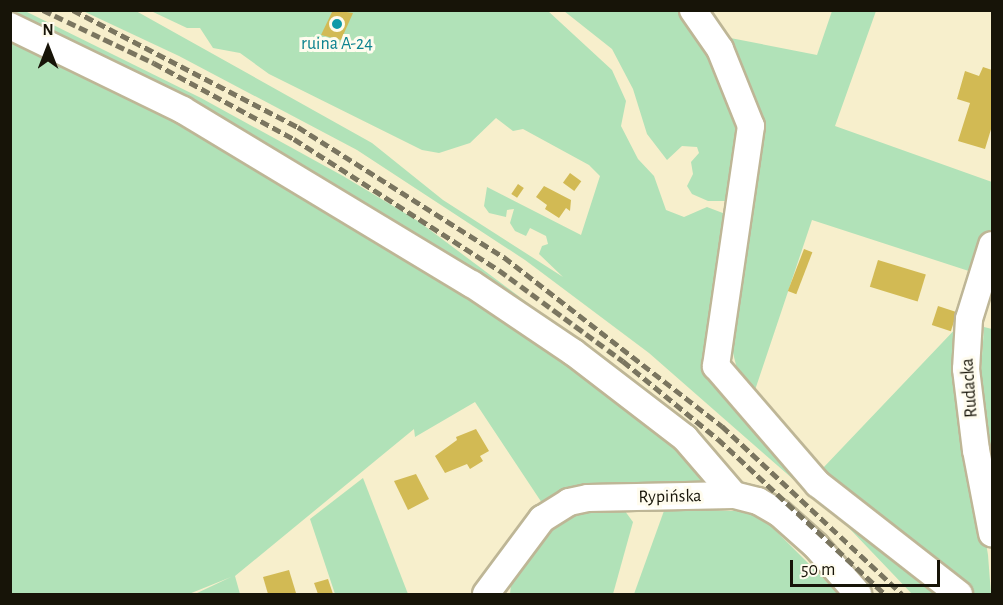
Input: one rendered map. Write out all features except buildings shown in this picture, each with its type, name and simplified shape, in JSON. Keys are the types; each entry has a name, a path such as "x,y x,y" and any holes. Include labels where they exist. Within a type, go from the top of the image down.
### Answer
{"street":[{"path":"693,10 720,49 751,126 716,366 808,474 958,594"},
{"path":"10,26 183,110 472,284 573,352 685,438 734,495"},
{"name":"Rudacka","path":"993,245 969,319 966,369 976,450 993,533"},
{"name":"Rypińska","path":"486,594 538,524 562,505 588,498 734,495 758,501 783,517 858,594"}],"green space":[{"path":"10,11 25,11 201,98 343,176 418,221 529,304 521,311 11,23"},
{"path":"83,11 136,11 372,143 443,200 563,277 539,254 542,246 548,244 546,236 530,228 526,236 515,231 510,223 514,209 507,210 506,217 489,213 484,206 487,187 581,235 600,176 589,165 523,129 513,131 496,118 470,143 439,153 422,150 269,74 240,53 213,48 200,28 187,28 151,11 548,11 612,70 626,101 621,126 638,159 654,176 666,210 684,217 707,207 728,215 721,377 952,594 912,594 849,528 649,353 525,260 357,150 179,56"},
{"path":"564,11 680,11 726,77 740,127 731,201 708,201 692,194 687,186 693,174 691,162 699,153 697,147 682,146 667,160 647,134 633,89 612,49"},
{"path":"832,11 876,11 835,126 992,182 992,231 978,274 812,220 753,396 823,468 961,323 959,382 988,555 991,594 975,594 939,573 857,497 813,470 741,385 731,345 755,133 720,36 817,55"},
{"path":"10,40 127,90 568,358 650,415 707,479 706,484 576,490 542,503 475,402 415,437 414,429 235,576 240,594 195,594 231,577 189,594 11,594"},
{"path":"984,327 992,329 992,485 980,385"},
{"path":"363,478 408,594 335,594 310,519"},
{"path":"622,507 633,522 613,594 510,594 512,575 558,514"},
{"path":"665,508 757,512 839,594 634,594"}],"railway":[{"path":"43,10 154,63 294,139 499,270 623,361 718,439 885,594"},
{"path":"73,10 298,127 504,257 722,426 902,594"}],"place":[{"name":"ruina A-24","path":"337,24"}]}
